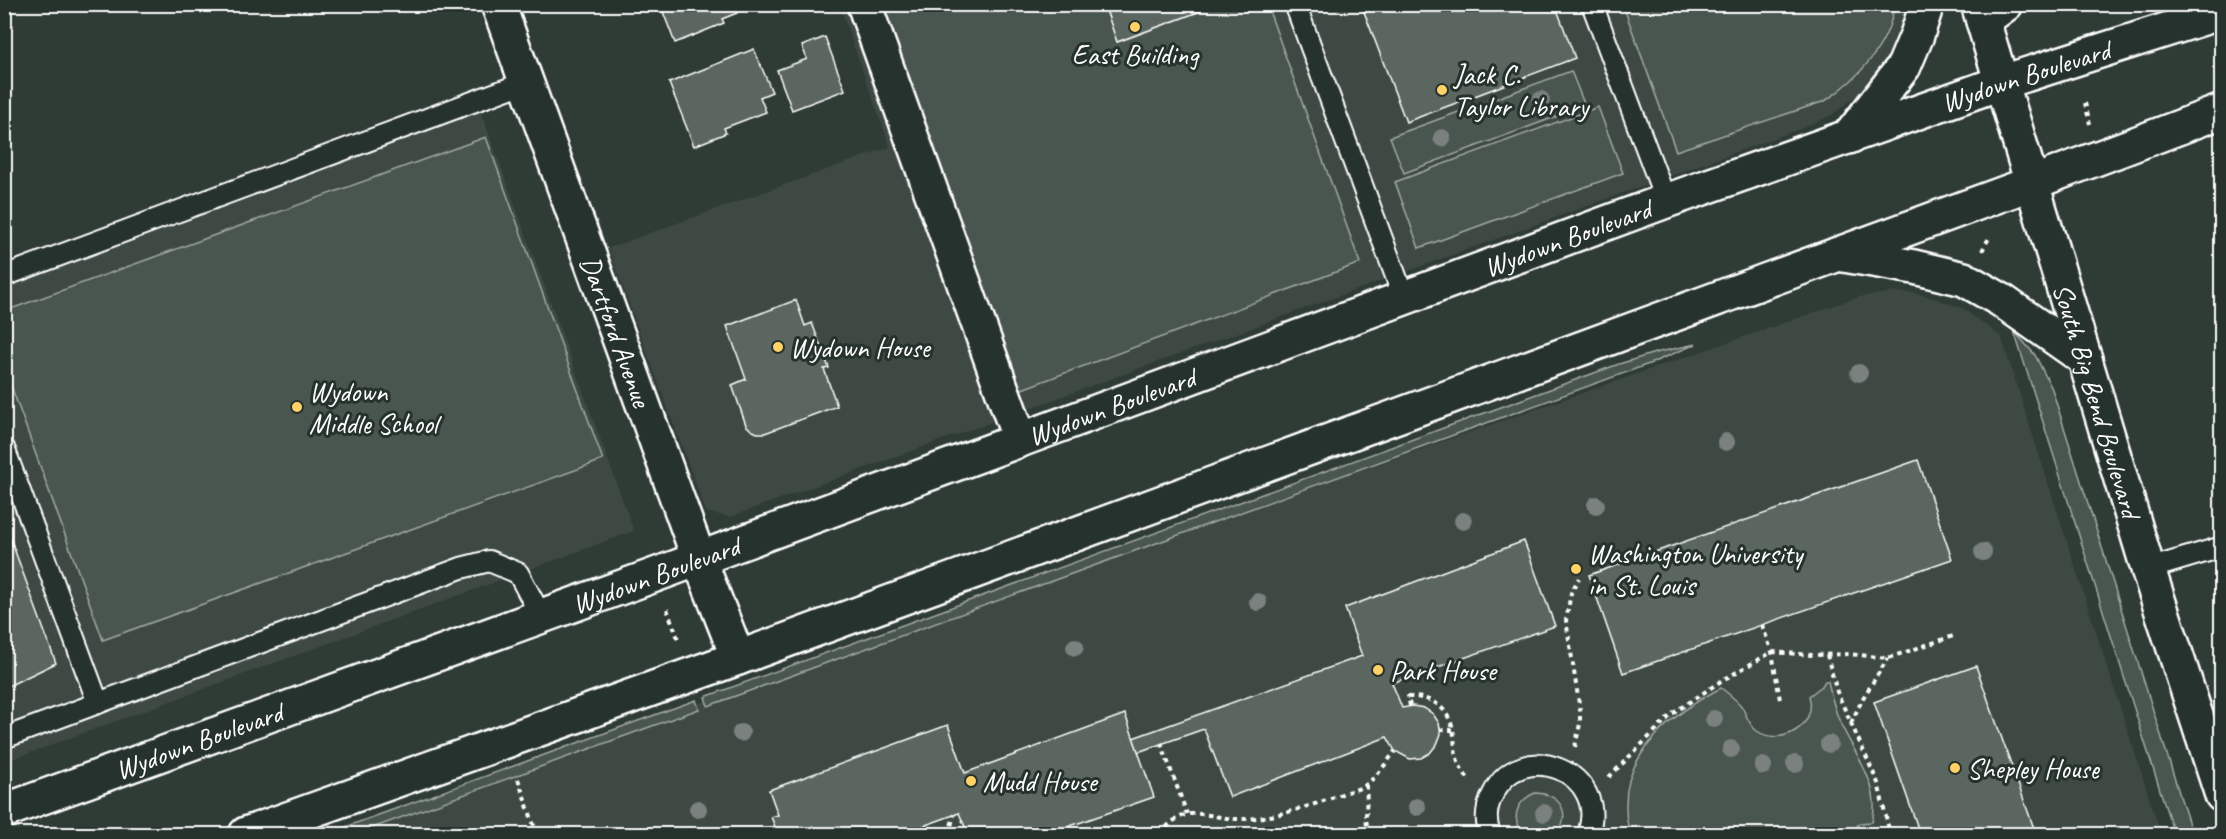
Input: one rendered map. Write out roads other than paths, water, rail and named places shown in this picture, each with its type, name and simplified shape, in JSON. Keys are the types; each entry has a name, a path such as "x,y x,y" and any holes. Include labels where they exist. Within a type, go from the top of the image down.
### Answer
{"street":[{"name":"Dartford Avenue","path":"498,4 699,559 738,658"},
{"path":"864,4 1020,440"},
{"path":"1849,137 1904,66 1927,4"},
{"name":"South Big Bend Boulevard","path":"1989,10 2000,83 2148,569 2222,795"},
{"name":"Wydown Boulevard","path":"4,811 699,559 1666,201 2000,83 2222,12"},
{"path":"246,834 738,658 2217,116"},
{"path":"1838,254 1914,267 1964,279 2001,300 2085,359"}],"lane":[{"path":"1295,4 1404,298"},
{"path":"1592,4 1666,201"},
{"path":"4,276 526,82"},
{"path":"4,448 98,703"},
{"path":"2148,569 2222,547"},
{"path":"4,738 461,568 489,561 518,573 541,616"},
{"path":"1490,834 1487,816 1489,801 1496,787 1507,775 1522,767 1538,764 1554,766 1569,773 1581,784 1589,798 1592,813 1588,834"}],"place":[{"name":"East Building","path":"1135,27"},
{"name":"Jack C. Taylor Library","path":"1442,90"},
{"name":"Wydown House","path":"778,347"},
{"name":"Wydown Middle School","path":"297,407"},
{"name":"Washington University in St. Louis","path":"1576,569"},
{"name":"Park House","path":"1378,670"},
{"name":"Shepley House","path":"1955,768"},
{"name":"Mudd House","path":"971,781"}]}
